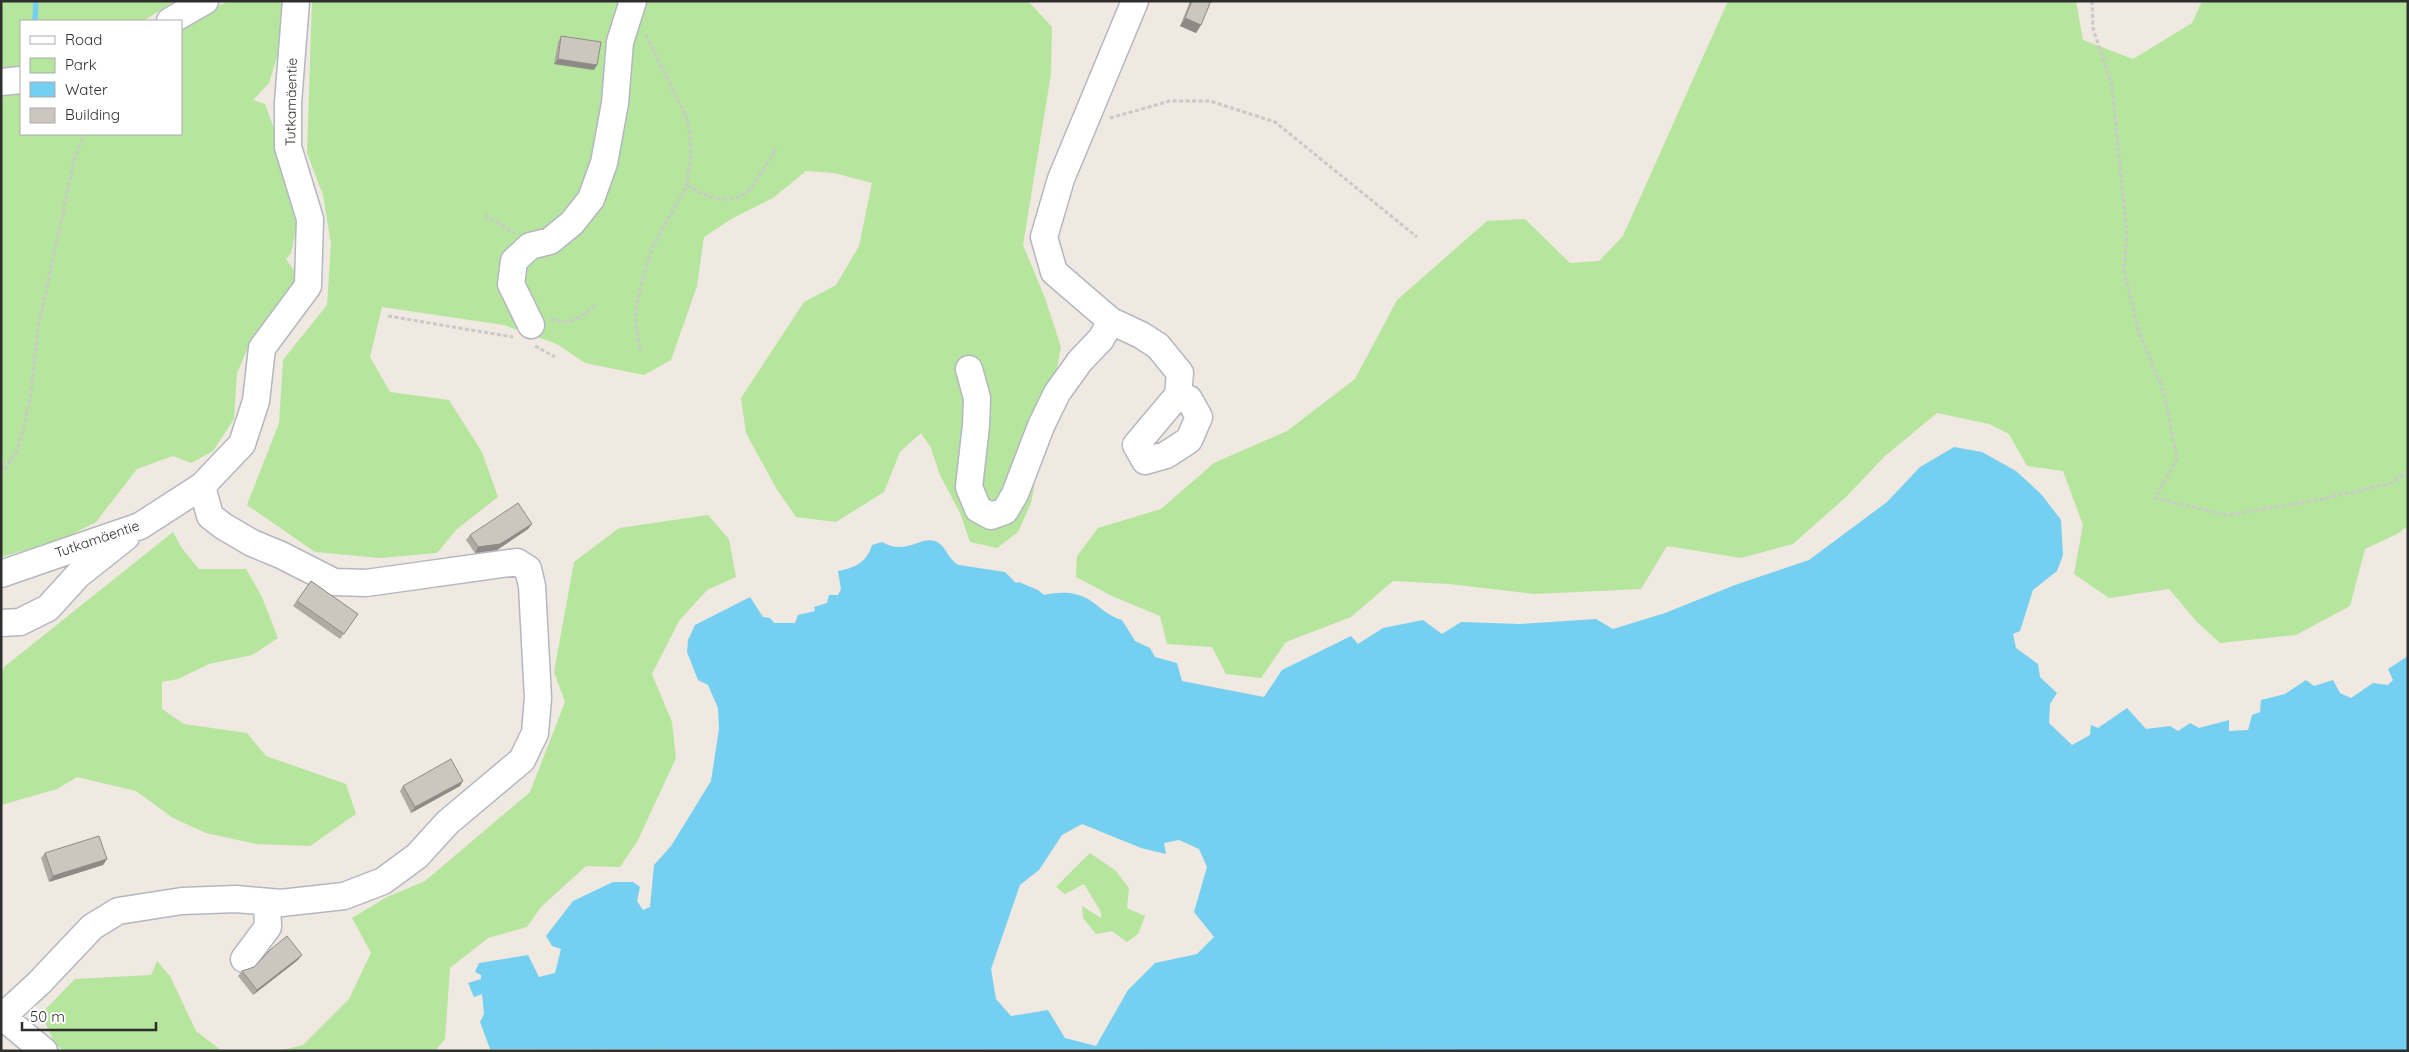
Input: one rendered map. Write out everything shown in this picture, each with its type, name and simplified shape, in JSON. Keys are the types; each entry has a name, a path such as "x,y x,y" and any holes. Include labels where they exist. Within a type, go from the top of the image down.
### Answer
{"street":[{"path":"172,20 205,1"},
{"name":"Tutkamäentie","path":"1,574 140,526 202,486 242,444 256,401 262,348 308,286 310,219 288,148 288,103 296,1"},
{"path":"526,318 512,284 514,261 530,246 550,240 572,223 591,199 604,163 615,103 620,42 632,1"},
{"path":"1135,1 1061,179 1044,237 1054,272 1111,320 1142,335 1158,346 1180,373 1178,395"},
{"path":"1,82 20,80"},
{"path":"969,369 976,398 976,425 968,487 978,509 991,516 1005,511 1012,500 1040,426 1057,393 1080,361 1101,340 1111,320"},
{"path":"2,1016 92,927 118,911 182,901 236,899 280,903 344,896 383,881 417,856 448,822 522,760 535,733 538,698 532,586 528,569 517,562 366,583 334,582 281,555 252,544 223,526 210,516 202,486"},
{"path":"1,623 20,622 48,608 78,575 140,526"},
{"path":"244,959 268,927 267,902"},
{"path":"2,1016 14,1051"},
{"path":"2,1016 44,1051"}],"path":[{"path":"2092,1 2093,28 2112,86 2128,236 2124,271 2139,332 2164,393 2177,459 2155,498 2228,516 2322,499 2392,483 2408,471"},
{"path":"640,349 635,317 640,288 654,246 687,185 691,154 688,121 642,27"},
{"path":"1083,126 1170,101 1210,101 1275,122 1417,237"},
{"path":"1,475 18,449 30,400 38,329 74,160 84,135"},
{"path":"687,185 703,196 726,200 746,193 777,148"},
{"path":"485,215 511,231 530,246"},
{"path":"388,316 511,337 524,335 526,318 558,321 578,320 596,304"}],"green space":[{"path":"1,1 175,1 145,20 20,20 20,67 1,69"},
{"path":"229,1 285,1 280,47 269,83 253,100 265,104 274,129 297,227 291,253 286,259 296,273 292,294 253,336 237,373 234,419 213,451 191,463 173,456 137,469 96,522 61,540 1,557 1,96 20,94 20,135 182,135 182,26 200,14"},
{"path":"312,1 1028,1 1052,27 1051,74 1023,245 1045,298 1061,347 1031,503 1018,532 997,548 970,542 960,513 940,475 931,448 921,433 900,452 884,492 836,522 796,517 776,488 746,433 741,398 804,302 836,285 859,246 872,183 834,173 806,171 773,198 733,218 704,237 697,286 671,360 644,375 585,363 557,344 504,325 382,307 370,357 390,392 449,400 482,452 498,497 457,529 437,553 380,558 315,552 247,505 279,423 283,360 327,305 331,244 323,195 307,153"},
{"path":"1728,1 2076,1 2083,40 2133,59 2192,23 2202,1 2408,1 2408,526 2397,534 2365,549 2350,606 2296,635 2220,643 2197,622 2169,589 2109,598 2074,574 2083,525 2063,471 2027,466 2009,434 1989,424 1937,413 1885,456 1846,497 1793,544 1741,558 1667,546 1641,589 1534,594 1449,584 1393,581 1351,617 1286,642 1261,678 1226,674 1212,647 1167,644 1160,616 1112,596 1076,577 1077,556 1098,528 1161,509 1214,463 1287,431 1355,379 1397,300 1487,221 1525,219 1570,263 1599,261 1623,236"},
{"path":"708,515 729,539 736,577 707,590 679,621 652,674 672,722 676,758 638,840 620,867 586,866 541,907 527,927 488,938 450,968 445,1039 435,1051 279,1051 303,1045 349,999 371,953 352,918 387,897 425,881 530,792 565,702 554,672 574,562 619,528"},
{"path":"173,532 181,547 199,569 246,569 262,597 278,638 252,655 209,664 178,679 162,682 162,709 184,724 247,733 266,756 346,784 356,814 310,846 256,844 206,833 173,818 136,791 77,777 57,789 1,805 1,679 4,667"},
{"path":"1090,853 1116,871 1129,888 1127,908 1145,916 1138,934 1127,942 1112,931 1096,934 1083,918 1082,906 1101,918 1101,912 1084,884 1065,894 1056,887"},
{"path":"157,961 170,976 196,1031 222,1051 64,1051 55,1044 41,1014 75,979 151,975"}],"water":[{"path":"1954,447 1982,452 2016,471 2041,494 2061,520 2063,555 2057,571 2033,590 2020,631 2013,634 2016,648 2038,664 2040,677 2057,693 2050,704 2049,723 2072,745 2090,735 2091,725 2098,728 2127,708 2146,729 2170,726 2178,731 2190,723 2199,728 2229,720 2229,731 2248,730 2252,715 2260,712 2261,700 2285,694 2306,680 2314,686 2333,680 2340,693 2351,698 2373,683 2388,685 2393,680 2388,669 2408,656 2408,1051 490,1049 480,1022 484,1014 482,994 474,997 468,983 481,979 481,975 475,972 479,963 528,955 539,977 555,973 561,949 552,946 546,936 573,901 613,882 633,882 640,887 637,901 643,910 650,907 654,865 671,846 711,781 719,729 718,708 708,685 698,680 687,652 688,640 695,625 750,597 763,617 770,618 774,623 795,623 798,615 815,611 814,607 827,603 829,595 838,595 841,589 838,571 850,568 864,560 872,545 882,542 890,546 905,547 929,540 935,541 959,565 1005,572 1016,583 1019,582 1038,590 1044,595 1066,593 1082,596 1112,616 1122,620 1135,641 1150,648 1155,657 1177,663 1182,681 1264,697 1282,670 1351,636 1358,644 1383,628 1423,620 1442,634 1461,622 1520,624 1596,619 1613,629 1665,613 1735,585 1809,560 1887,502 1920,467","holes":["1082,824 1141,848 1166,854 1164,843 1179,840 1199,849 1207,867 1194,912 1214,937 1197,954 1155,963 1128,990 1096,1046 1065,1038 1048,1010 1011,1016 996,999 991,969 1020,885 1039,870 1062,835"]}],"building":[{"path":"1192,1 1211,1 1201,25 1185,18"},
{"path":"561,36 601,42 597,65 558,59"},
{"path":"518,503 532,524 500,544 478,547 470,535"},
{"path":"311,581 358,614 344,634 297,601"},
{"path":"451,759 463,781 415,807 403,786"},
{"path":"99,836 107,859 53,876 45,853"},
{"path":"287,936 302,955 257,990 242,971 254,967"}],"waterway":[{"path":"35,20 36,1"}]}
